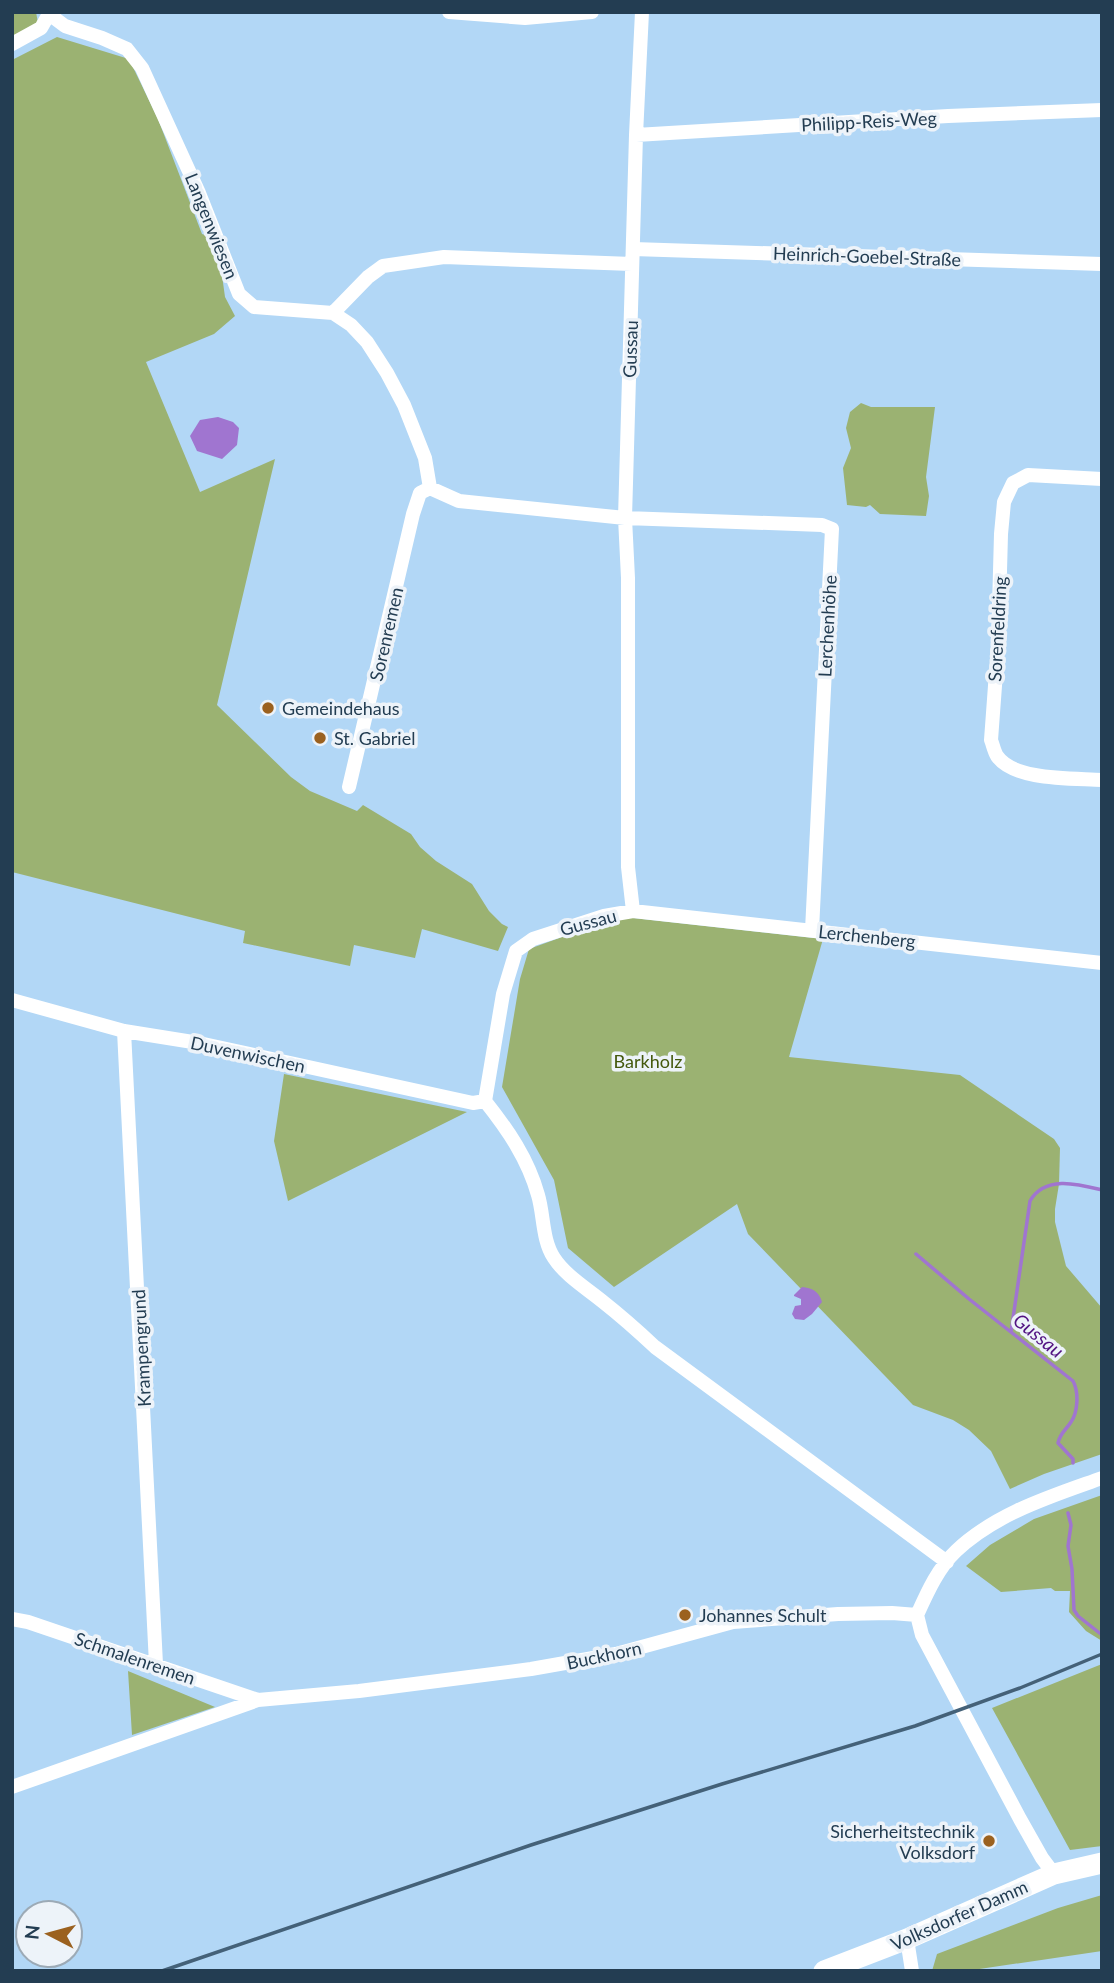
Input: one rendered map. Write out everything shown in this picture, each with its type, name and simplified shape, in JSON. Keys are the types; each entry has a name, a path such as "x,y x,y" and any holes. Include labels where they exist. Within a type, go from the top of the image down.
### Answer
{"main road":[{"name":"Volksdorfer Damm","path":"824,1971 907,1939 1054,1874 1102,1864"}],"street":[{"path":"449,12 525,18 592,12"},
{"name":"Gussau","path":"485,1101 503,994 516,951 545,934 604,916 633,911 628,867 628,578 625,518 642,12"},
{"path":"12,44 41,28 49,13"},
{"name":"Langenwiesen","path":"49,13 65,26 127,49 142,68 199,193 239,295 254,307 333,313"},
{"name":"Philipp-Reis-Weg","path":"636,135 948,116 1102,110"},
{"name":"Heinrich-Goebel-Straße","path":"333,313 368,277 383,266 443,257 1102,264"},
{"path":"333,313 351,325 367,342 387,373 404,405 425,458 430,488 459,501 625,518"},
{"name":"Sorenfeldring","path":"1102,479 1028,475 1013,483 1004,502 992,740 996,754 1013,769 1102,780"},
{"name":"Sorenremen","path":"349,787 413,514 420,493 430,488"},
{"name":"Lerchenhöhe","path":"625,518 821,526 832,529 812,930"},
{"name":"Lerchenberg","path":"633,911 1102,963"},
{"name":"Duvenwischen","path":"12,1000 124,1031 199,1043 473,1102 485,1101"},
{"name":"Krampengrund","path":"124,1031 156,1664"},
{"path":"485,1101 504,1125 526,1161 538,1196 548,1246 564,1269 656,1347 947,1562"},
{"path":"1054,1874 1042,1858 947,1682 922,1635 916,1615 947,1562 967,1542 1018,1510 1102,1478"},
{"name":"Buckhorn","path":"12,1787 258,1700 359,1691 531,1669 616,1654 733,1622 838,1614 916,1615"},
{"name":"Schmalenremen","path":"12,1619 156,1664 258,1700"},
{"path":"907,1939 912,1971"}],"green space":[{"path":"12,12 36,12 38,23 12,37"},
{"path":"57,37 129,59 158,119 202,234 208,236 221,268 225,297 235,316 214,334 146,362 200,492 275,459 217,705 291,777 310,791 357,811 363,805 411,834 420,847 436,861 472,884 489,911 508,927 498,951 422,929 415,958 354,945 350,966 243,943 245,931 12,872 12,60"},
{"path":"861,403 871,407 935,407 926,477 929,496 926,516 880,514 870,505 847,505 843,468 851,448 846,428 850,412"},
{"name":"Barkholz","path":"624,917 823,939 789,1057 960,1075 1054,1139 1060,1148 1055,1222 1066,1266 1102,1308 1102,1454 1010,1489 991,1451 969,1430 953,1420 913,1405 748,1234 737,1204 614,1287 568,1248 554,1180 502,1087 520,979 529,949"},
{"path":"284,1074 467,1112 288,1201 274,1141"},
{"path":"1102,1495 1102,1641 1086,1631 1069,1612 1070,1591 1055,1591 1051,1588 1001,1592 966,1566 990,1545 1034,1519"},
{"path":"1102,1664 1102,1846 1070,1850 992,1708"},
{"path":"128,1671 215,1707 132,1735"},
{"path":"1102,1895 1102,1951 966,1971 932,1971 937,1954 1058,1908"}],"shaded area":[{"path":"218,417 233,422 239,428 237,445 222,459 197,451 190,436 200,420"},
{"path":"802,1287 815,1291 822,1302 804,1320 795,1319 792,1314 795,1306 801,1305 801,1299 794,1295"}],"waterway":[{"path":"1011,1332 1030,1201 1044,1187 1053,1185 1073,1184 1102,1190"},
{"name":"Gussau","path":"916,1254 1073,1381 1077,1396 1075,1413 1058,1443 1073,1459 1073,1463"},
{"name":"Gussau","path":"1068,1513 1071,1525 1068,1546 1074,1610 1102,1635"}],"railway":[{"path":"162,1971 531,1845 915,1726 1020,1688 1102,1654"}],"place":[{"name":"Gemeindehaus","path":"268,708"},
{"name":"St. Gabriel","path":"320,738"},
{"name":"Johannes Schult","path":"685,1615"},
{"name":"Sicherheitstechnik Volksdorf","path":"989,1841"}]}
